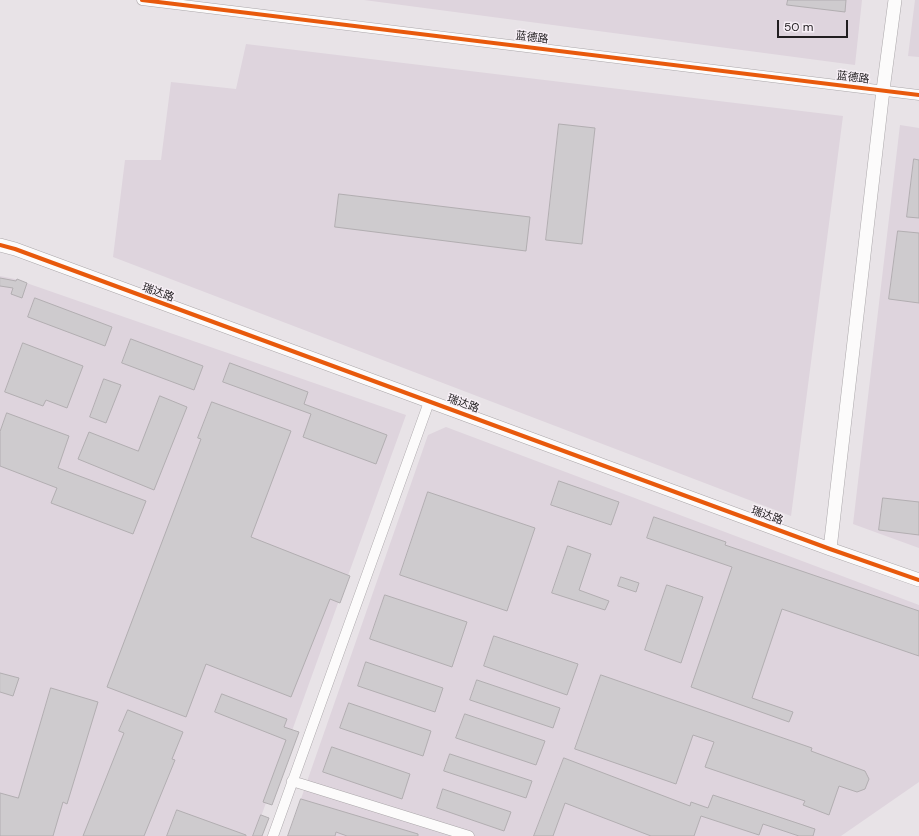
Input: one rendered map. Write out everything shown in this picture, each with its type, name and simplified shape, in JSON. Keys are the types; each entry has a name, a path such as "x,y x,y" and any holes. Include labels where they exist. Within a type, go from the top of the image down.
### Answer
{"street":[{"name":"蓝德路","path":"142,0 919,95"},
{"path":"830,549 883,90 895,0"},
{"name":"瑞达路","path":"0,245 830,549 919,580"},
{"path":"273,836 429,402"},
{"path":"292,781 469,836"}],"shaded area":[{"path":"364,0 862,0 855,65"},
{"path":"915,0 919,0 919,57 908,56"},
{"path":"246,44 843,116 791,516 113,257 125,160 161,160 171,82 236,89"},
{"path":"900,125 919,128 919,548 853,524"},
{"path":"0,276 15,279 406,415 254,836 0,836"},
{"path":"446,427 919,605 919,782 841,836 288,836 428,435"}],"building":[{"path":"788,0 846,0 845,12 787,5"},
{"path":"559,124 595,128 582,244 546,240"},
{"path":"914,159 919,160 919,218 907,217"},
{"path":"339,194 530,217 526,251 335,227"},
{"path":"898,231 919,233 919,303 889,299"},
{"path":"0,278 16,281 17,279 27,283 22,298 11,294 13,288 0,286"},
{"path":"35,298 112,327 105,346 28,317"},
{"path":"131,339 203,366 194,390 122,363"},
{"path":"23,343 83,366 67,408 46,400 43,406 5,392"},
{"path":"230,363 308,392 304,404 387,435 376,464 303,437 311,414 223,382"},
{"path":"104,379 121,385 106,423 90,417"},
{"path":"160,396 187,407 154,490 78,459 89,432 138,451"},
{"path":"212,402 291,431 251,537 350,576 340,603 330,599 291,697 206,664 186,717 107,687 201,439 198,438"},
{"path":"7,413 69,436 58,468 146,501 133,534 51,503 57,488 0,466 0,432"},
{"path":"559,481 619,502 611,525 551,505"},
{"path":"428,492 535,528 507,611 400,575"},
{"path":"883,498 919,502 919,535 879,530"},
{"path":"654,517 726,542 725,545 919,611 919,656 782,609 752,698 793,712 789,722 691,687 732,567 647,538"},
{"path":"568,546 591,554 579,590 609,601 605,610 552,593"},
{"path":"621,577 639,583 636,592 618,586"},
{"path":"667,585 703,597 681,663 645,650"},
{"path":"385,595 467,622 452,667 370,639"},
{"path":"494,636 578,664 567,695 484,666"},
{"path":"366,662 443,688 435,712 358,686"},
{"path":"0,673 19,678 13,696 0,692"},
{"path":"601,675 812,748 811,751 865,771 869,779 865,789 857,792 839,786 829,815 803,805 805,801 705,767 714,742 693,735 676,784 575,749"},
{"path":"477,680 560,708 553,728 470,700"},
{"path":"51,688 98,702 67,804 63,802 53,836 0,836 0,793 18,798"},
{"path":"222,694 287,719 284,727 299,732 272,805 263,802 286,740 215,712"},
{"path":"349,703 431,731 423,756 340,728"},
{"path":"128,710 183,732 172,759 175,760 144,836 83,836 124,733 119,731"},
{"path":"465,714 545,741 536,765 456,738"},
{"path":"332,747 410,774 402,799 323,772"},
{"path":"450,754 532,781 526,798 444,771"},
{"path":"564,758 690,806 691,802 708,808 713,795 815,829 813,836 799,836 763,824 759,835 701,816 694,836 651,836 565,803 553,836 534,836"},
{"path":"443,789 511,812 504,831 437,808"},
{"path":"301,799 418,834 418,836 347,836 336,832 335,836 288,836"},
{"path":"177,810 246,835 246,836 167,836"},
{"path":"261,815 269,818 262,836 253,836"}],"cycle path":[{"path":"142,0 919,95"},
{"path":"0,245 15,249 830,549 919,580"}]}
